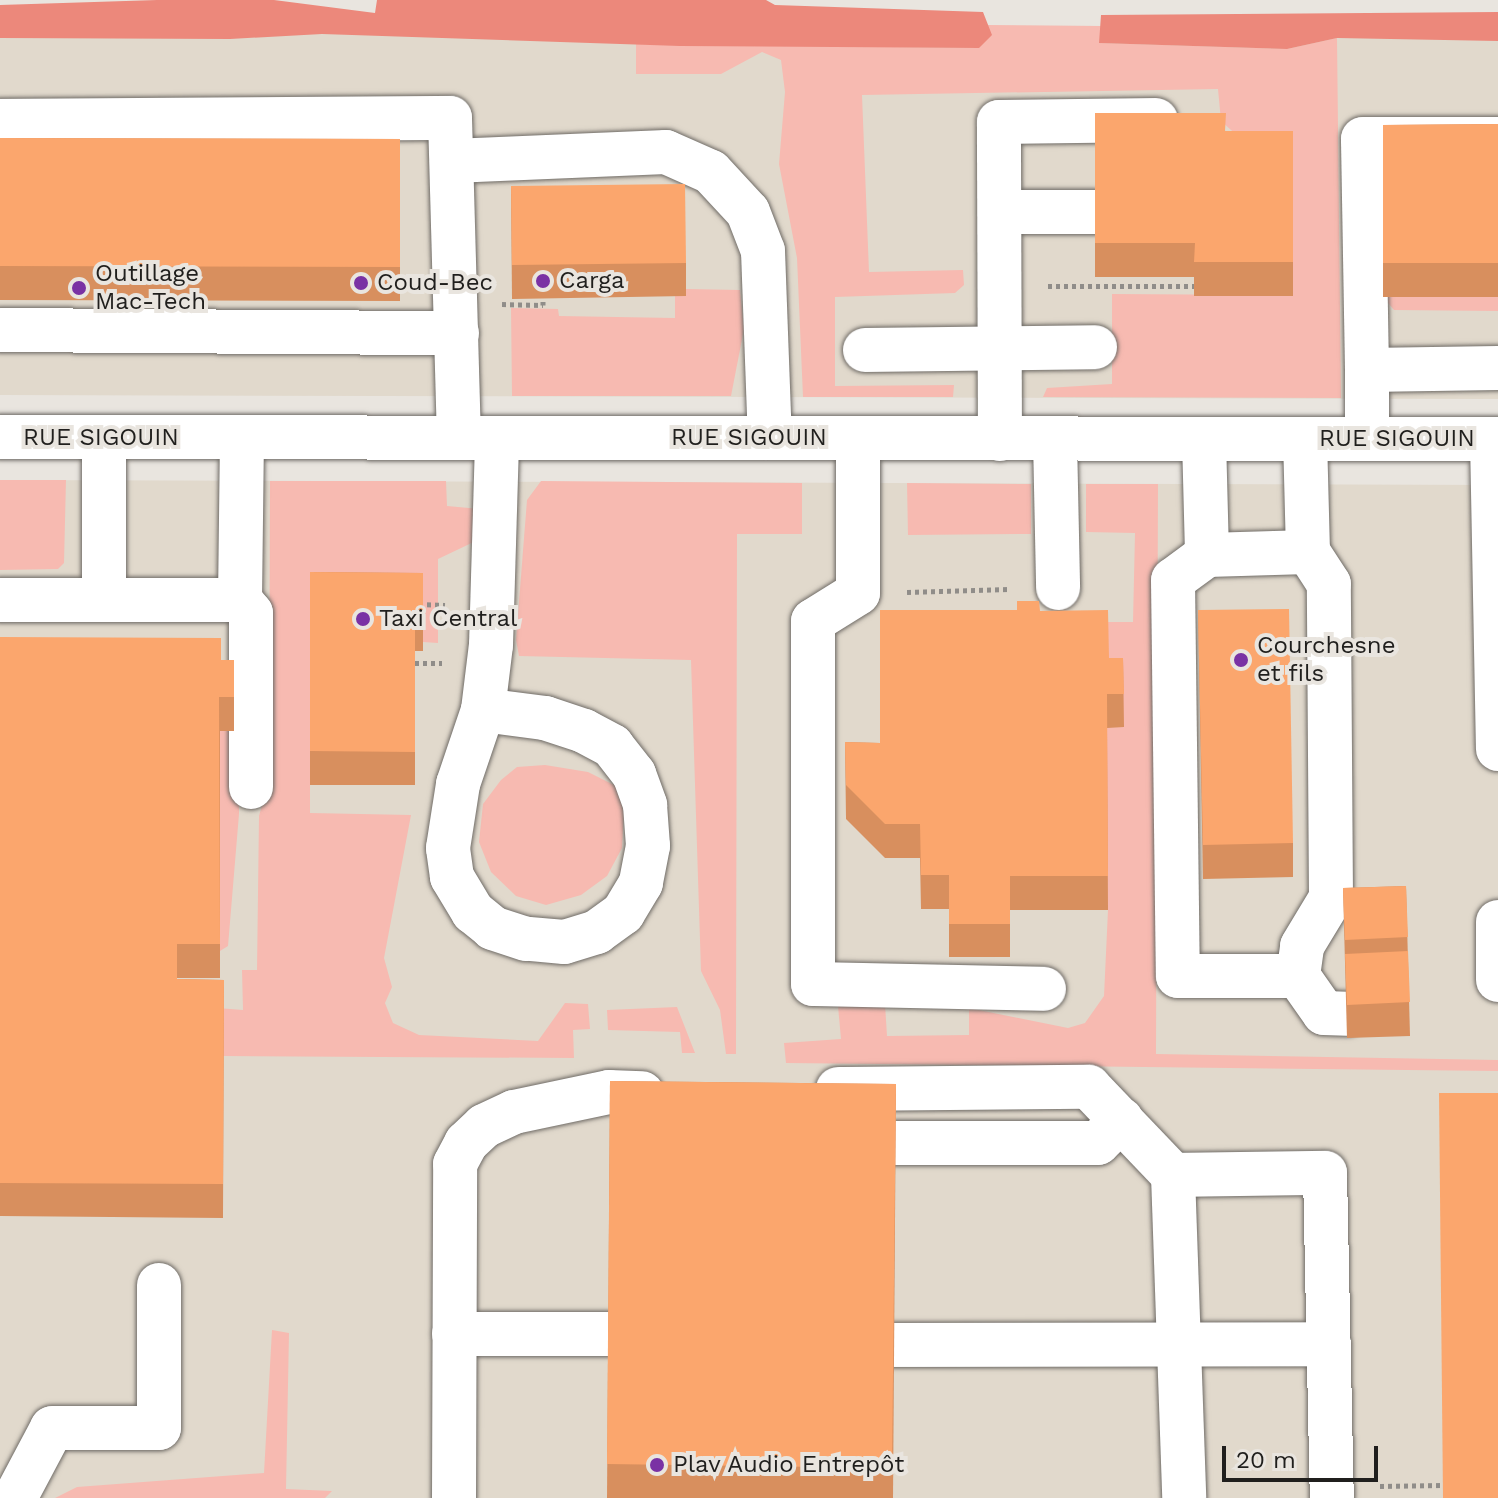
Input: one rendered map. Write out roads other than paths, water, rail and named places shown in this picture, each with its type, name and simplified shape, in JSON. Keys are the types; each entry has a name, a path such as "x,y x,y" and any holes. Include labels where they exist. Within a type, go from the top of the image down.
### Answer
{"street":[{"path":"0,121 450,118 457,333 478,438 491,645 483,710 459,774 448,848 452,877 473,912 493,928 526,939 564,942 597,932 623,913 641,883 648,846 645,805 634,774 612,746 584,731 545,718 483,710"},
{"path":"1000,439 999,122 1197,120"},
{"path":"1367,439 1363,139 1498,139"},
{"path":"452,161 666,152 711,172 748,212 763,251 770,438"},
{"path":"1001,212 1095,212"},
{"path":"0,330 457,333"},
{"path":"865,350 1095,347"},
{"path":"1367,370 1498,368"},
{"name":"RUE SIGOUIN","path":"0,437 1495,439"},
{"path":"104,437 104,600"},
{"path":"242,438 240,600 251,613 251,787"},
{"path":"858,439 858,593 813,621 813,984 1044,989"},
{"path":"1055,439 1058,588"},
{"path":"1204,439 1207,555"},
{"path":"1305,439 1308,552 1329,584 1331,898 1315,957 1324,1013 1347,1014"},
{"path":"1495,439 1498,749"},
{"path":"1308,552 1207,555 1173,580 1178,976 1315,957"},
{"path":"0,600 240,600"},
{"path":"1498,922 1498,980"},
{"path":"789,1089 1089,1087 1121,1120 1173,1175 1184,1498"},
{"path":"454,1498 454,1180 466,1143 514,1112 609,1092 642,1093"},
{"path":"896,1143 1098,1143 1121,1120"},
{"path":"1173,1175 1325,1173 1332,1492"},
{"path":"15,1498 52,1428 159,1428 159,1285"},
{"path":"454,1334 609,1334"},
{"path":"894,1345 1329,1344"}],"place":[{"name":"Carga","path":"543,281"},
{"name":"Coud-Bec","path":"361,283"},
{"name":"Outillage Mac-Tech","path":"79,288"},
{"name":"Taxi Central","path":"363,619"},
{"name":"Courchesne et fils","path":"1241,660"},
{"name":"Plav Audio Entrepôt","path":"657,1465"}]}
